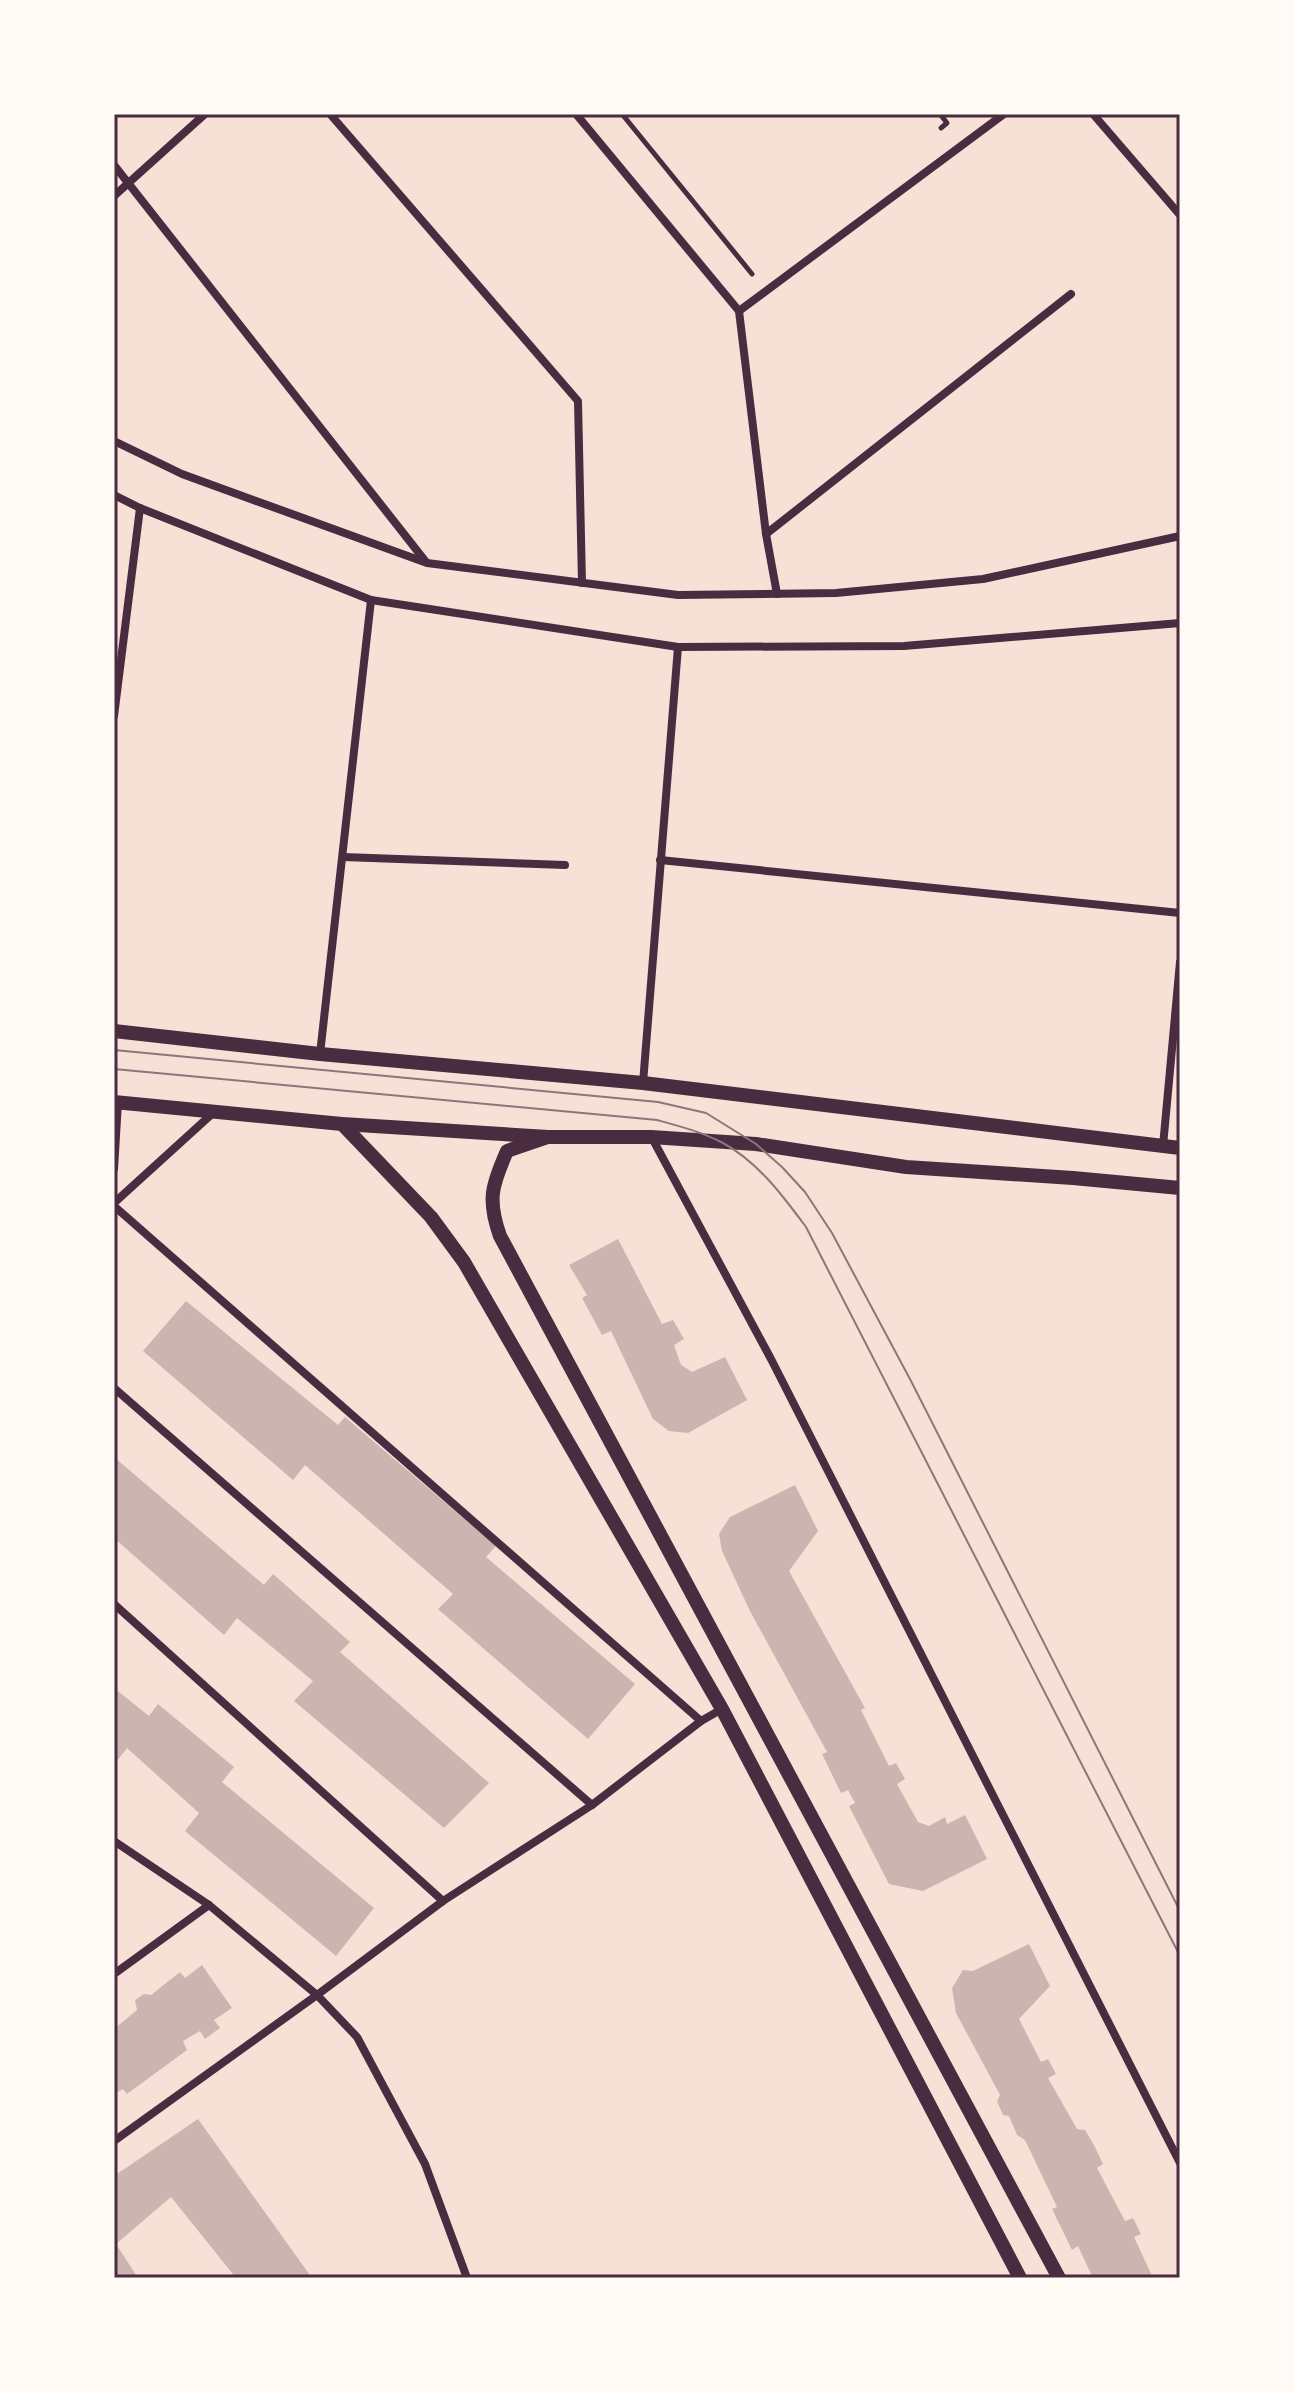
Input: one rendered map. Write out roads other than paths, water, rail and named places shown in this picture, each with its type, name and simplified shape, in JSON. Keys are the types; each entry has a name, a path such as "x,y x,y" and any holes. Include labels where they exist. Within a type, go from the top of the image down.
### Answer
{"street":[{"path":"114,196 205,114"},
{"path":"330,114 578,401 582,583"},
{"path":"576,114 739,311 766,534 777,594"},
{"path":"739,311 1004,114"},
{"path":"1093,114 1180,215"},
{"path":"114,165 427,563"},
{"path":"766,534 1071,294"},
{"path":"114,441 182,474 427,563 678,595 836,593 983,579 1180,536"},
{"path":"114,495 371,600 678,647 904,646 1180,623"},
{"path":"114,716 140,508"},
{"path":"320,1054 371,600"},
{"path":"643,1083 678,647"},
{"path":"343,857 565,865"},
{"path":"660,860 1180,913"},
{"path":"1163,1146 1180,962"},
{"path":"114,1031 320,1054 643,1083 1180,1148"},
{"path":"114,1169 116,1102 342,1124 548,1137 651,1137 756,1144 906,1167 1180,1188"},
{"path":"213,1113 114,1204 701,1721"},
{"path":"342,1124 449,1239 722,1709 1020,2278"},
{"path":"548,1137 507,1151 495,1177 491,1197 500,1236 1059,2278"},
{"path":"651,1137 771,1359 1180,2163"},
{"path":"114,1388 592,1805"},
{"path":"114,1604 443,1901"},
{"path":"114,2141 443,1901 592,1805 701,1721 722,1709"},
{"path":"114,1841 209,1905 317,1995 357,2037 425,2164 467,2278"},
{"path":"114,1974 209,1905"}],"tram line":[{"path":"114,1050 658,1102 706,1113 756,1144 805,1192 832,1233 911,1381 1180,1911"},
{"path":"114,1069 657,1120 715,1139 748,1160 779,1192 806,1227 1180,1956"}]}
